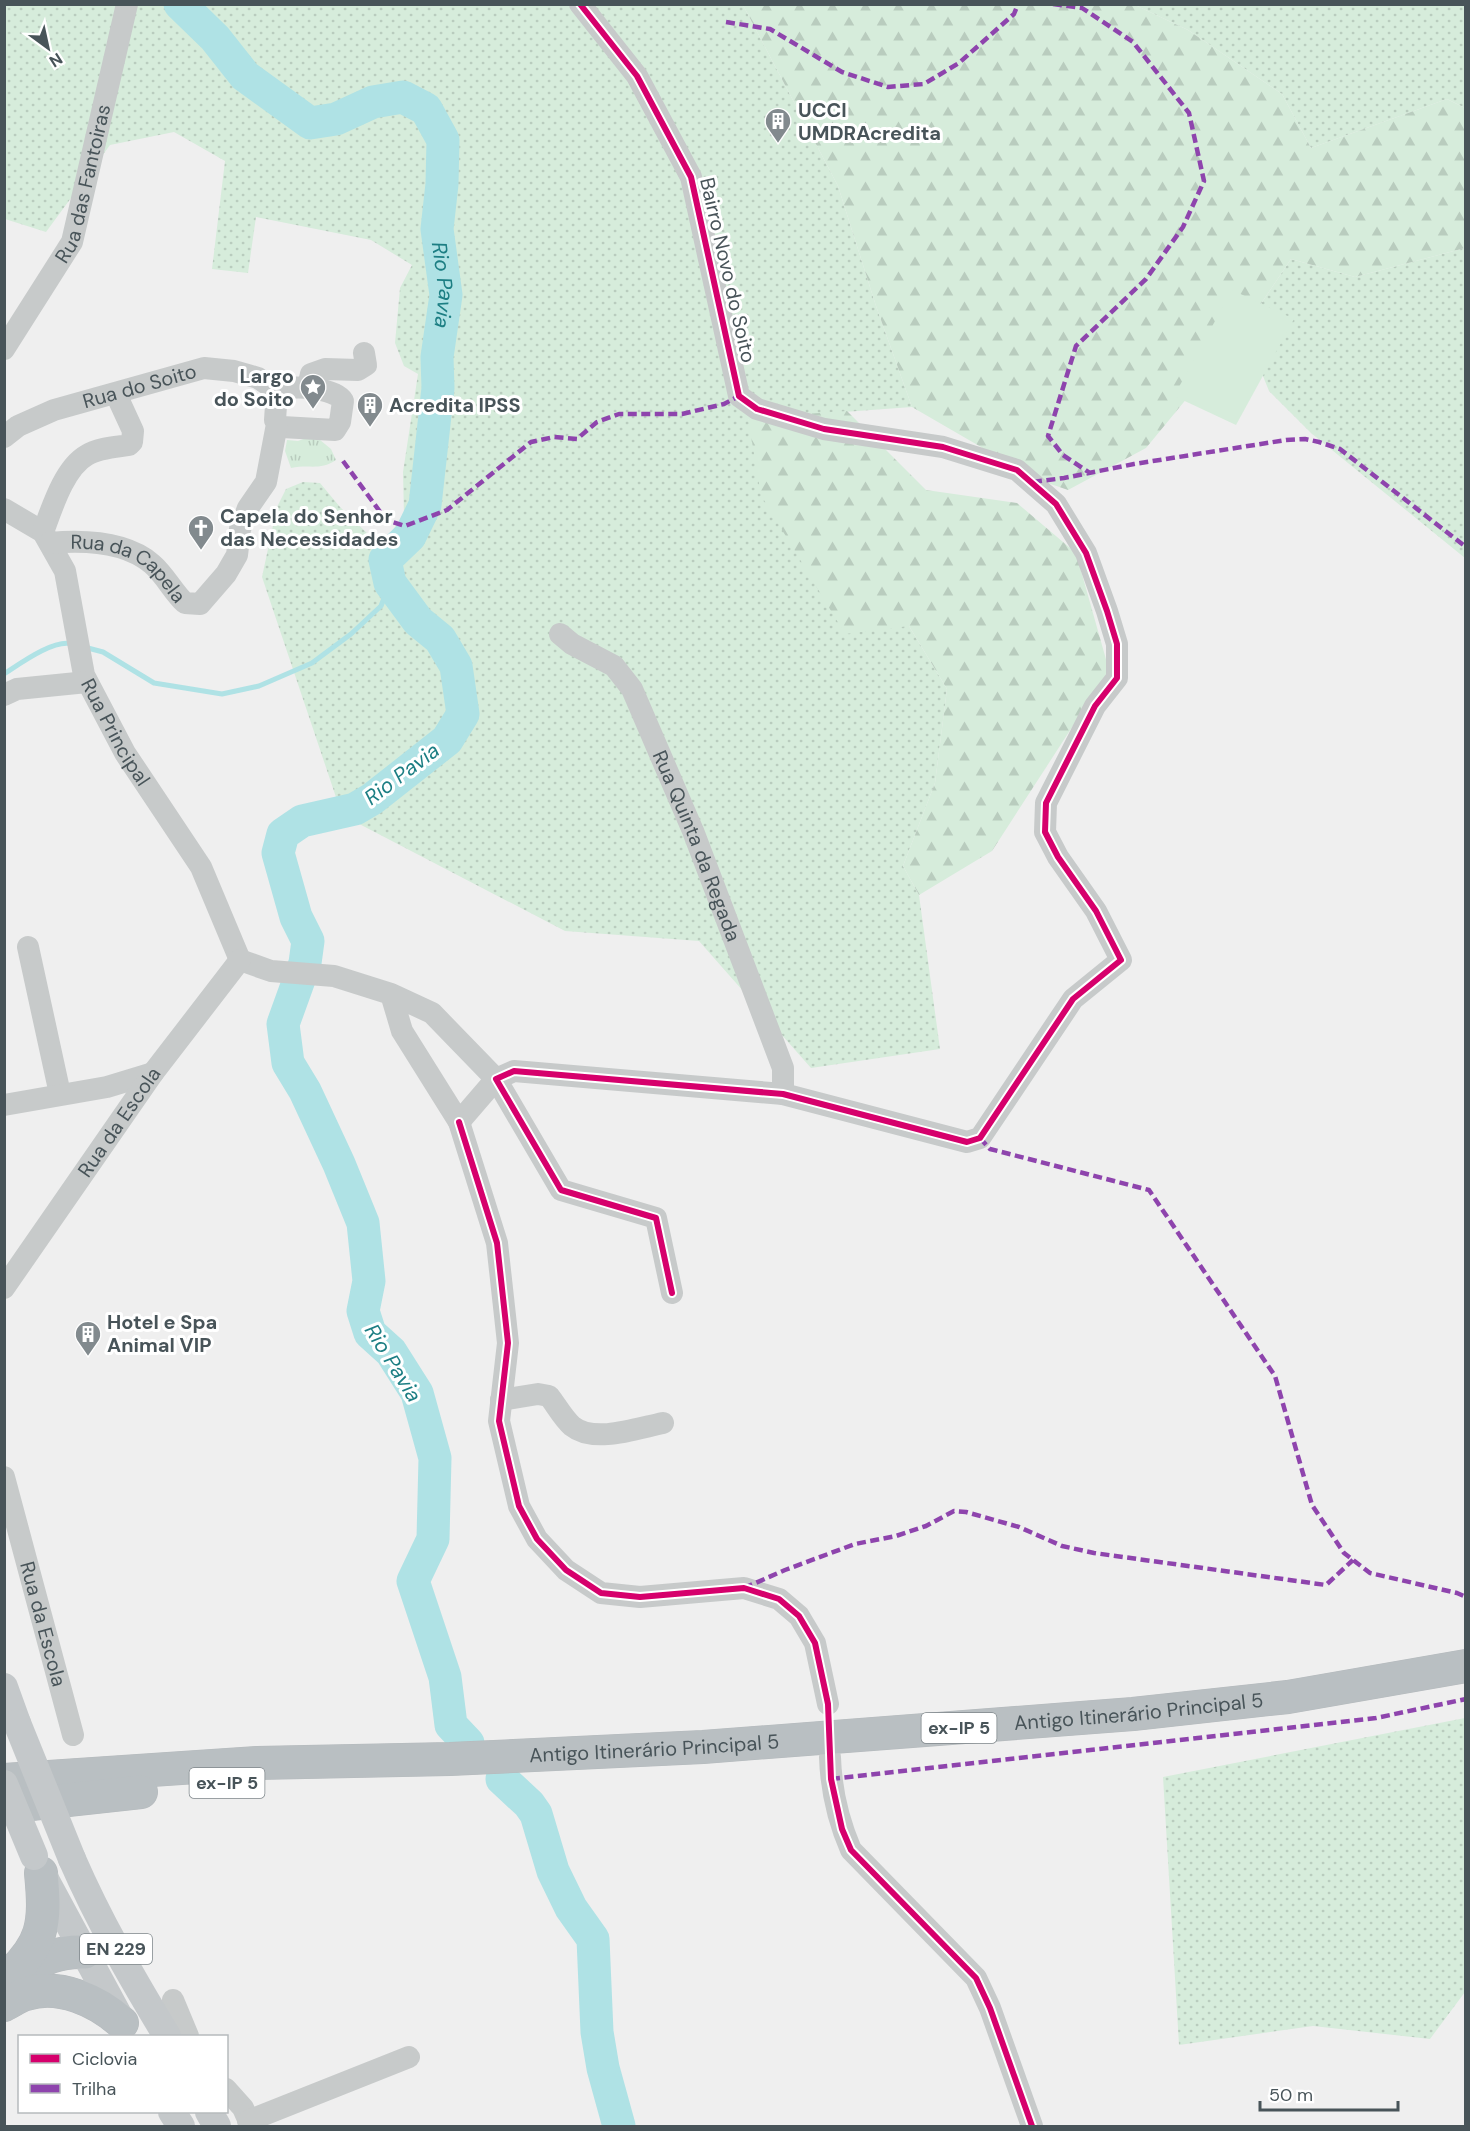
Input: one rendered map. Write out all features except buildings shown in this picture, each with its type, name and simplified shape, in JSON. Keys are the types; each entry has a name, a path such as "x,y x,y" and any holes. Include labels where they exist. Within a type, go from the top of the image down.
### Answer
{"highway":[{"name":"Antigo Itinerário Principal 5","path":"4,1782 257,1763 450,1759 703,1747 1133,1714 1288,1697 1466,1666"},
{"name":"Antigo Itinerário Principal 5","path":"4,1807 450,1759"},
{"path":"10,1990 42,1929 43,1896 37,1865"},
{"path":"10,1990 69,1969 85,1952"},
{"path":"10,1990 82,1997 103,2007 126,2030"}],"main road":[{"name":"EN 229","path":"4,1687 93,1907 166,2035"},
{"name":"EN 229","path":"4,1782 37,1865 126,2030"},
{"path":"93,1907 93,1937 85,1952 100,1957 113,1969 148,2023 159,2035"},
{"path":"173,2113 181,2127"},
{"path":"210,2113 217,2127"}],"street":[{"name":"Rua das Fantoiras","path":"4,349 72,242 127,4"},
{"name":"Bairro Novo do Soito","path":"580,4 637,76 692,177 740,396 757,410 824,429 865,433 943,447 1017,470 1056,504 1086,553 1117,644 1117,678 1095,706 1046,803 1045,832 1058,857 1096,911 1121,960 1073,999 980,1138 967,1142 783,1094"},
{"path":"311,388 309,377 314,372 325,369 358,370 363,368 366,365 364,353"},
{"name":"Rua do Soito","path":"4,437 18,426 54,410 204,368 234,371 258,378 277,391"},
{"path":"285,388 311,388 341,397 343,401 338,427 331,431 282,427 277,424 275,420 277,391 285,388"},
{"path":"7,517 47,537 56,498 72,470 87,454 129,445 132,442 133,431 116,394"},
{"name":"Rua da Capela","path":"47,537 126,549 152,564 185,603 200,604 226,574 237,555 240,529 248,508 266,482 277,424"},
{"name":"Rua Principal","path":"47,537 65,571 87,682 124,753 201,867 240,960"},
{"name":"Rua Quinta da Regada","path":"560,634 572,644 614,666 632,689 693,831 783,1068 783,1094"},
{"path":"4,695 17,689 87,682"},
{"path":"28,947 60,1094"},
{"path":"240,960 271,971 334,976 391,994 432,1013 496,1079 561,1190 657,1218 672,1293"},
{"name":"Rua da Escola","path":"4,1288 153,1073 240,960"},
{"path":"391,994 402,1031 459,1122 497,1243 508,1343 499,1421 519,1506 537,1539 566,1570 602,1593 640,1597 744,1588 778,1599 799,1616 815,1643 828,1704"},
{"path":"459,1122 496,1079 514,1071 783,1094"},
{"path":"4,1105 107,1087 153,1073"},
{"path":"501,1400 538,1394 549,1396 572,1426 586,1433 618,1433 663,1422"},
{"name":"Rua da Escola","path":"4,1477 73,1735"},
{"path":"830,1757 831,1779 842,1829 851,1850 976,1978 990,2008 1032,2127"},
{"path":"173,2001 187,2035"},
{"path":"228,2091 243,2108 250,2124 409,2057"}],"green space":[{"path":"5,5 743,5 838,186 876,306 912,407 748,419 909,626 947,689 935,783 903,866 919,895 940,1049 811,1068 699,941 565,931 342,815 262,577 277,507 286,489 303,482 320,483 340,507 370,536 386,539 404,515 403,472 418,374 404,366 395,343 400,288 412,265 371,240 256,217 248,273 212,269 225,161 174,132 110,145 46,232 5,219"},
{"path":"743,5 1135,5 1188,30 1282,94 1311,148 1447,99 1465,108 1465,248 1355,277 1291,259 1244,329 1146,448 1068,490 996,465 981,447 912,407 876,306 838,186"},
{"path":"1135,5 1465,5 1465,108 1447,99 1311,148 1282,94 1188,30"},
{"path":"1465,248 1465,558 1311,433 1269,391 1244,329 1291,259 1355,277"},
{"path":"1232,290 1294,319 1236,425 1174,396"},
{"path":"847,411 926,490 1017,503 1076,553 1109,670 992,851 919,895 903,866 935,783 947,689 909,626 845,634 761,495 748,418"},
{"path":"314,435 331,449 336,460 320,466 291,468 285,451 287,440 298,441"},
{"path":"1465,1718 1465,1992 1430,2039 1313,2026 1179,2045 1163,1777"}],"waterway":[{"name":"Rio Pavia","path":"180,4 215,38 245,76 310,123 336,119 373,102 403,97 426,109 443,140 442,184 437,229 446,295 437,357 438,388 425,505 410,536 385,560 390,583 418,621 440,639 456,666 463,714 447,740 372,799 355,809 302,821 283,834 278,853 296,917 308,941 305,963 283,1024 288,1063 305,1091 363,1223 369,1281 363,1311 370,1333 391,1352 417,1393 435,1458 433,1539 413,1581 445,1677 451,1725 468,1743"},
{"path":"84,647 103,652 154,683 222,694 259,686 312,663 351,634 381,606 390,583"},
{"path":"4,674 47,648 65,643 72,644"},
{"path":"502,1779 529,1804 536,1814 553,1871 571,1908 593,1939 597,2032 603,2068 619,2126"}],"marked path":[{"path":"726,22 770,29 842,72 888,87 924,84 959,63 1014,14 1018,4"},
{"path":"1053,4 1082,8 1133,42 1189,113 1204,181 1183,227 1146,279 1076,346 1048,436 1063,455 1090,473"},
{"path":"343,461 386,520 405,526 447,510 531,442 554,437 577,439 597,422 619,414 682,414 724,404 739,396"},
{"path":"1033,482 1134,464 1305,439 1340,449 1466,547"},
{"path":"980,1138 990,1149 1149,1190 1275,1376 1312,1505 1344,1553 1370,1573 1466,1597"},
{"path":"744,1588 855,1544 896,1536 926,1526 954,1511 966,1512 1019,1527 1062,1546 1094,1553 1326,1585 1353,1560"},
{"path":"831,1779 1376,1718 1466,1699"}],"cycle path":[{"path":"580,4 637,76 691,177 739,396 757,409 824,429 943,447 1017,470 1056,504 1086,553 1117,644 1117,678 1095,706 1046,803 1045,832 1058,857 1096,911 1121,960 1073,999 980,1138 967,1142 783,1094 514,1071 496,1079 561,1190 656,1218 672,1293"},
{"path":"459,1122 497,1243 508,1343 499,1421 519,1506 537,1539 566,1570 601,1593 640,1597 744,1588 779,1599 799,1616 815,1643 828,1704 831,1779 842,1829 851,1850 976,1978 990,2008 1032,2126"}],"place":[{"name":"UCCI UMDRAcredita","path":"778,144"},
{"name":"Largo do Soito","path":"313,410"},
{"name":"Acredita IPSS","path":"370,428"},
{"name":"Capela do Senhor das Necessidades","path":"201,551"},
{"name":"Hotel e Spa Animal VIP","path":"88,1357"}]}
